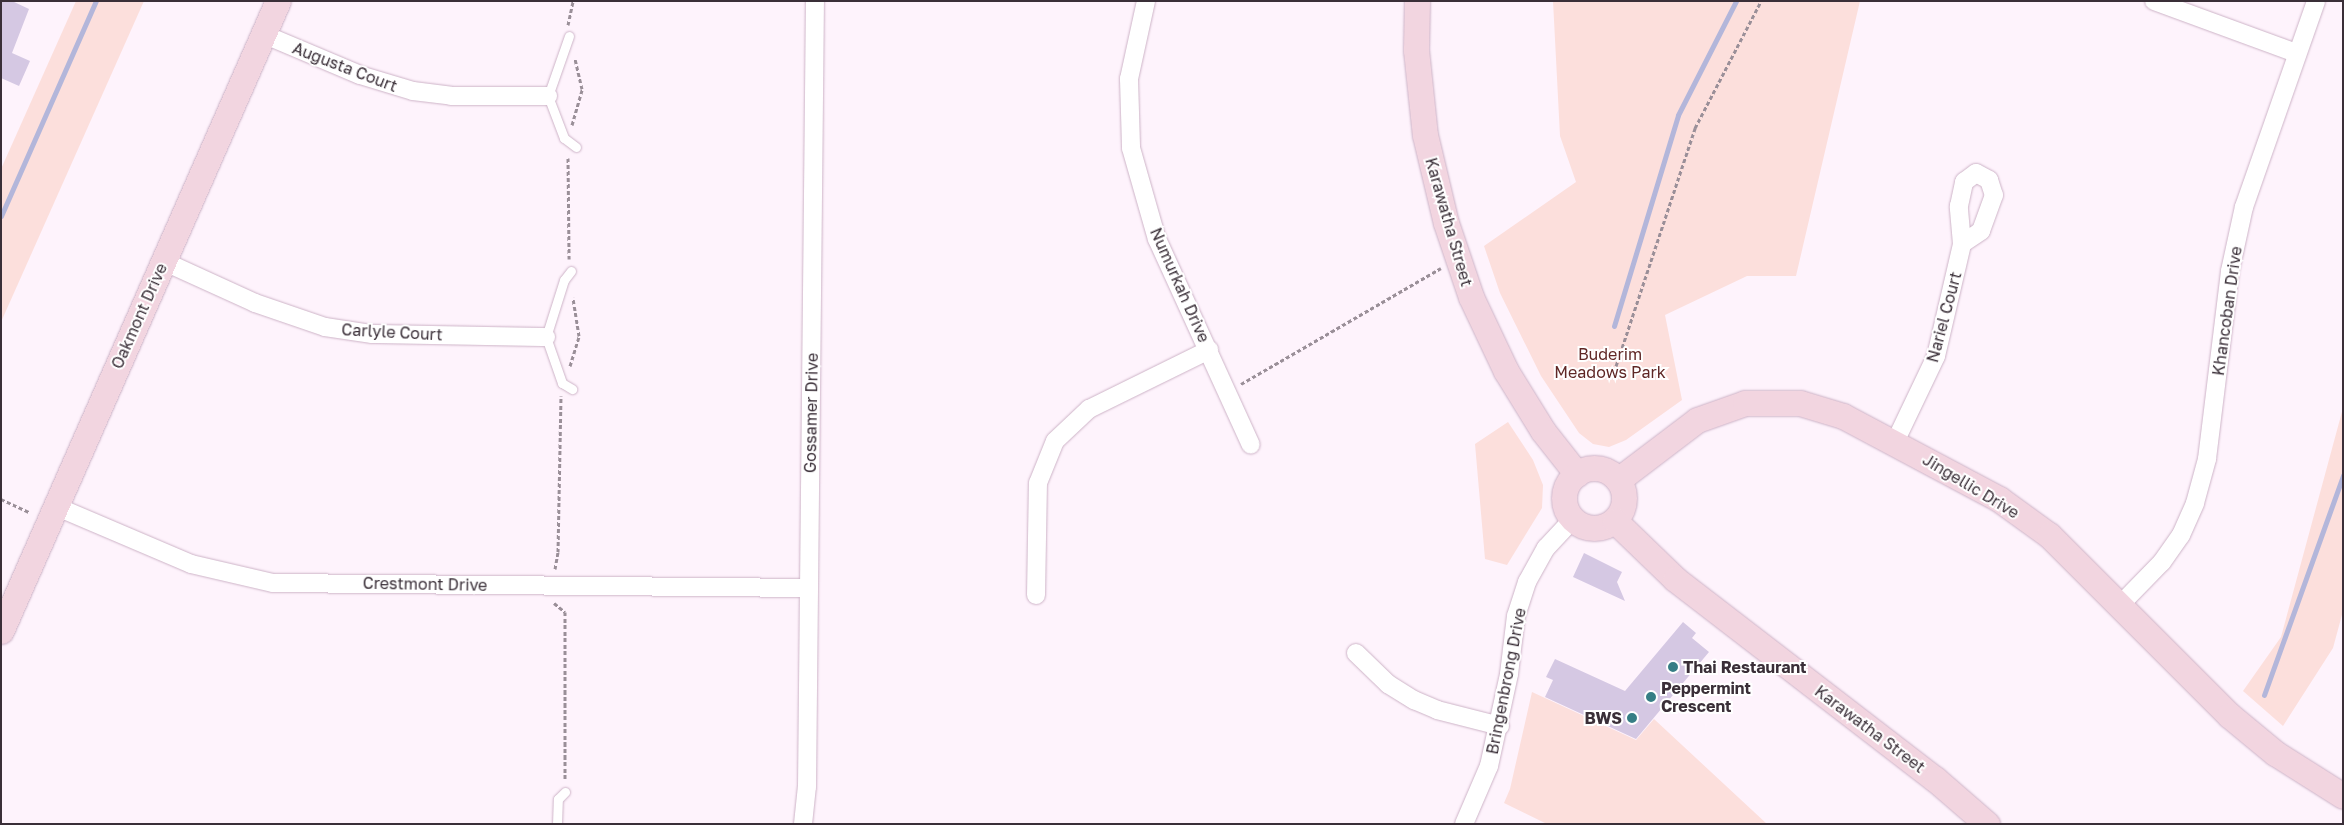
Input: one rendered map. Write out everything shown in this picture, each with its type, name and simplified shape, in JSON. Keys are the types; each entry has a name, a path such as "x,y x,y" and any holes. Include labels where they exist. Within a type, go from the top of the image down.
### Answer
{"street":[{"name":"Oakmont Drive","path":"1,631 278,1"},
{"name":"Gossamer Drive","path":"803,824 807,787 815,1"},
{"name":"Numurkah Drive","path":"1146,1 1129,79 1131,148 1157,239 1251,445"},
{"name":"Karawatha Street","path":"1417,1 1416,50 1425,135 1446,224 1471,297 1506,371 1544,431 1577,474"},
{"path":"2154,1 2296,53"},
{"name":"Khancoban Drive","path":"2120,606 2162,562 2181,535 2195,503 2207,459 2230,271 2244,207 2296,53 2316,1"},
{"name":"Augusta Court","path":"263,34 360,75 414,91 452,96 548,96"},
{"name":"Nariel Court","path":"1895,442 1936,356 1962,244"},
{"name":"Carlyle Court","path":"163,261 255,303 325,328 372,334 546,336"},
{"path":"1036,595 1038,483 1055,441 1089,409 1209,350"},
{"name":"Jingellic Drive","path":"1618,480 1697,420 1745,402 1800,403 1843,416 1895,442 2006,504 2049,535 2229,715 2275,753 2343,796"},
{"path":"1594,468 1603,469 1618,480 1625,496 1620,514 1607,526 1589,528 1573,519 1564,501 1569,481 1577,474 1594,468"},
{"name":"Crestmont Drive","path":"55,506 191,564 273,583 808,588"},
{"name":"Bringenbrong Drive","path":"1464,824 1490,766 1500,726 1516,616 1527,582 1546,548 1573,519"},
{"name":"Karawatha Street","path":"1615,520 1675,579 1935,779 1988,824"},
{"path":"1356,653 1388,684 1414,700 1437,710 1500,726"}],"lane":[{"path":"570,36 548,96 564,138 576,147"},
{"path":"571,271 566,276 546,336 562,383 572,389"},
{"path":"557,824 558,799 565,792"}],"path":[{"path":"1616,366 1694,128 1761,1"},
{"path":"1228,392 1442,268"},
{"path":"1,499 29,512"},
{"path":"551,597 551,602 565,612 565,792"}],"green space":[{"path":"76,1 144,1 1,322 1,169"},
{"name":"Buderim Meadows Park","path":"1553,1 1860,1 1796,276 1747,276 1665,315 1682,400 1626,440 1609,447 1593,444 1579,433 1541,376 1500,293 1484,246 1576,182 1560,136"},
{"path":"2343,408 2343,611 2333,648 2283,726 2243,691 2281,637"},
{"path":"1508,422 1533,460 1543,485 1542,508 1507,565 1485,559 1475,444"},
{"path":"1532,692 1636,740 1654,719 1767,824 1547,824 1504,803 1510,789"}],"building":[{"path":"1,1 12,1 29,9 12,53 30,61 19,86 1,78"},
{"path":"1584,553 1622,572 1617,582 1625,601 1573,577"},
{"path":"1683,622 1696,633 1692,638 1709,652 1636,739 1545,697 1553,680 1546,677 1555,659 1625,691"}],"waterway":[{"path":"1,216 96,1"},
{"path":"1614,326 1678,115 1736,1"},
{"path":"2264,695 2343,475"}],"place":[{"name":"Thai Restaurant","path":"1673,667"},
{"name":"Peppermint Crescent","path":"1651,697"},
{"name":"BWS","path":"1632,718"}]}
